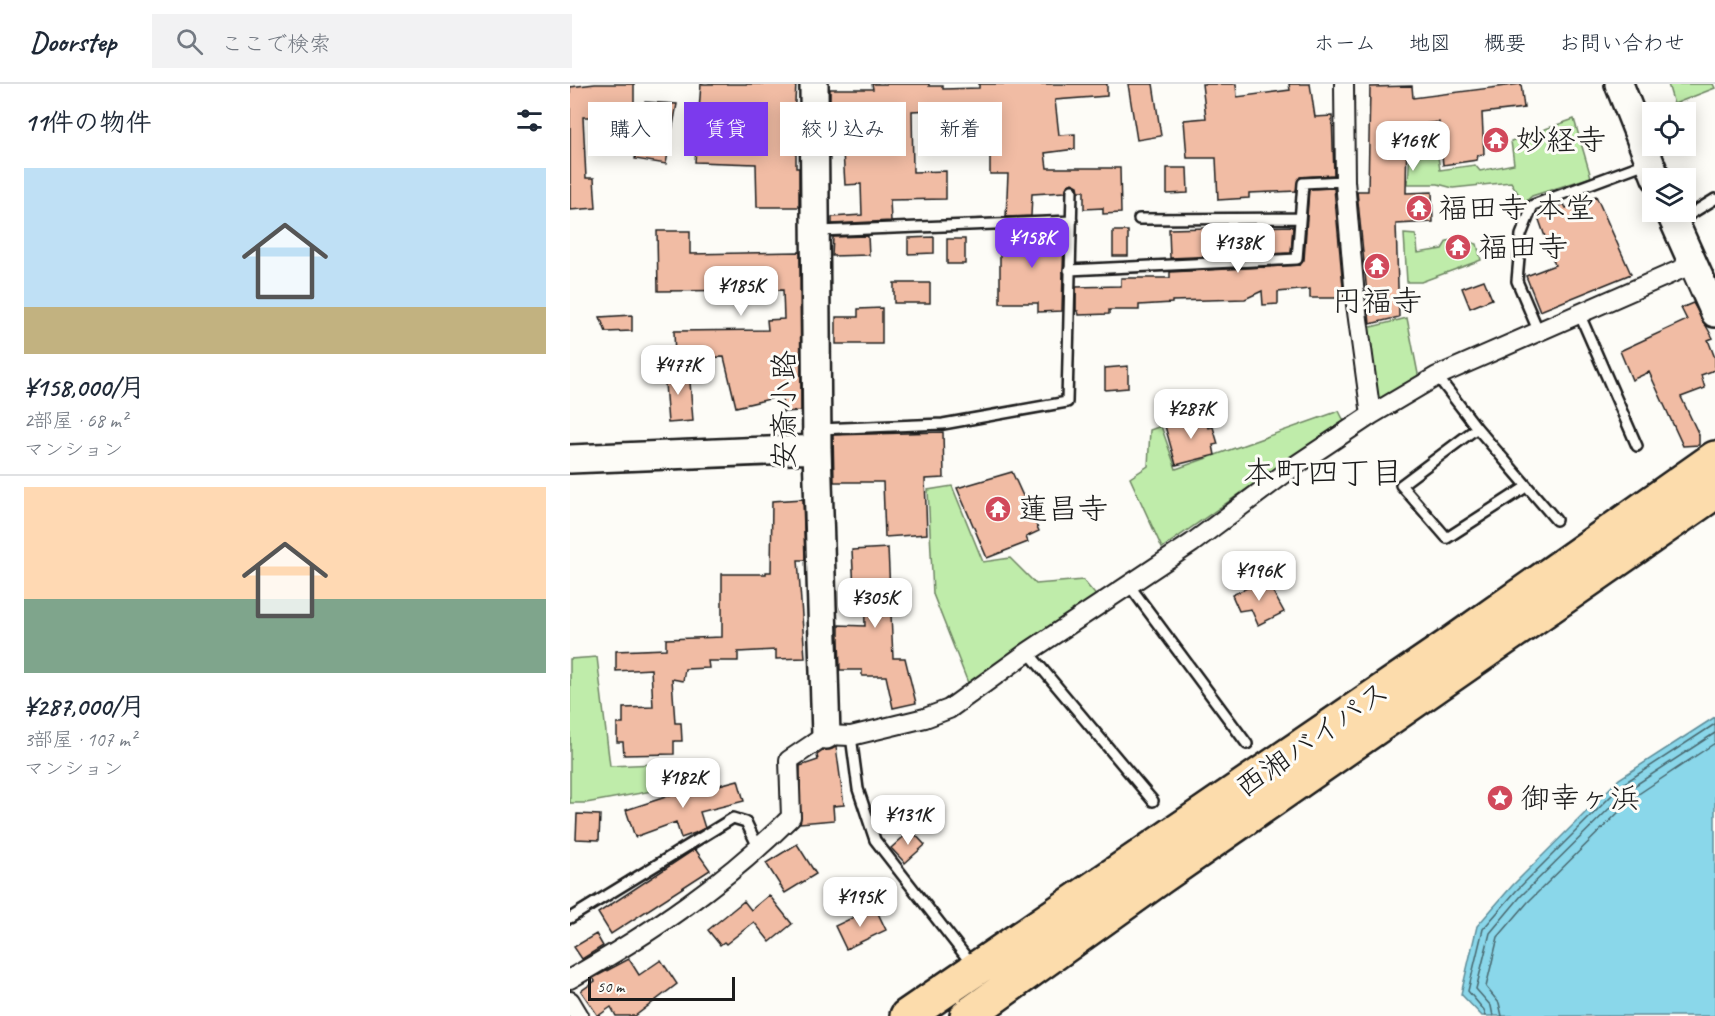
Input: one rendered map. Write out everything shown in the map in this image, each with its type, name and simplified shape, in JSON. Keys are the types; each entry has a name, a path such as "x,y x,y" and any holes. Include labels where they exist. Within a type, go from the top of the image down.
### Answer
{"highway":[{"name":"西湘バイパス","path":"907,1016 1154,865 1676,503 1715,458"},
{"name":"西湘バイパス","path":"1676,503 1715,492"},
{"name":"西湘バイパス","path":"967,1016 1154,865"}],"street":[{"name":"安斎小路","path":"814,84 817,439 838,736"},
{"path":"1344,84 1345,181 1355,297 1371,415"},
{"path":"1619,84 1651,168"},
{"path":"1675,222 1715,313"},
{"path":"570,979 676,916 759,849 791,817 789,760 838,736 906,723 949,709 1028,652 1192,543 1296,465 1371,415 1437,376 1693,264"},
{"path":"570,459 817,439"},
{"path":"570,1001 579,1016"}],"lane":[{"path":"1538,330 1517,281 1521,235 1533,205 1642,173"},
{"path":"1069,270 1297,259 1303,183 1345,181"},
{"path":"817,439 943,424 1067,402 1072,190"},
{"path":"1696,207 1715,199"},
{"path":"1139,219 1300,218"},
{"path":"816,231 1072,221"},
{"path":"1579,313 1637,446"},
{"path":"1437,376 1477,428 1556,520"},
{"path":"1477,428 1401,484 1447,538 1526,487"},
{"path":"1129,585 1247,744"},
{"path":"1028,652 1153,801"},
{"path":"838,736 875,840 967,958"},
{"path":"570,918 733,818 746,822 759,849"}],"green space":[{"path":"1668,84 1713,84 1715,88 1679,102 1673,102"},
{"path":"1574,119 1591,177 1532,196 1524,203 1511,182 1453,188 1438,184 1408,184 1411,133 1434,131 1440,170 1475,165 1480,171 1514,164 1511,141"},
{"path":"1404,234 1416,235 1418,253 1442,249 1447,241 1461,239 1477,244 1481,260 1421,282 1407,282"},
{"path":"1407,318 1419,379 1374,406 1363,329"},
{"path":"1339,411 1344,421 1162,548 1130,478 1148,466 1150,430 1161,426 1176,469"},
{"path":"952,486 983,562 1010,558 1036,584 1083,580 1099,599 968,683 933,594 928,490"},
{"path":"597,657 610,766 677,763 680,786 586,803 570,803 570,659"}],"water":[{"path":"1715,717 1715,1016 1482,1016 1461,994 1477,926 1512,886 1619,779"}],"building":[{"path":"595,84 634,84 634,102 588,102 588,117 583,117 586,178 594,178 596,208 570,210 570,87"},
{"path":"701,84 796,84 795,102 780,102 780,156 796,156 796,168 799,168 799,207 757,207 756,164 695,162 695,156 768,156 768,102 700,102"},
{"path":"872,84 929,84 929,86 943,86 943,89 979,88 979,84 1107,84 1107,96 1055,100 1059,135 1075,134 1075,149 1045,153 1047,168 1120,168 1121,213 1103,214 1103,208 1084,209 1084,191 1079,191 1078,186 1072,183 1067,186 1065,192 1032,194 1031,216 1006,217 1008,174 990,174 990,156 1002,156 1002,102 918,102 918,111 912,111 913,172 946,171 946,199 890,200 891,221 832,224 832,217 862,215 861,184 845,185 843,156 906,156 906,102 830,102 830,89 873,89"},
{"path":"1128,84 1153,84 1161,136 1137,140"},
{"path":"1202,84 1236,84 1237,97 1290,90 1289,84 1310,84 1315,117 1332,116 1334,175 1300,177 1296,191 1249,193 1249,198 1218,200 1216,158 1187,158 1184,120 1206,118"},
{"path":"1521,84 1524,108 1482,113 1484,154 1478,155 1477,160 1443,165 1439,122 1407,126 1406,193 1432,192 1433,222 1396,224 1399,317 1370,324 1357,191 1368,191 1370,87 1412,86 1413,98"},
{"path":"672,104 677,104 672,131"},
{"path":"636,156 667,156 666,164 635,159"},
{"path":"1167,168 1187,168 1188,193 1167,194"},
{"path":"1334,188 1344,298 1310,298 1310,289 1278,292 1278,304 1263,305 1262,291 1245,299 1172,301 1172,303 1139,305 1139,310 1109,310 1109,314 1079,315 1076,311 1076,287 1121,286 1121,278 1170,278 1170,272 1300,265 1304,260 1309,189"},
{"path":"1596,196 1631,274 1540,311 1526,276 1555,265 1537,214 1564,204 1566,208"},
{"path":"1293,226 1291,253 1170,258 1169,229"},
{"path":"1031,229 1031,232 1064,234 1062,311 1038,312 1038,303 1000,303 1000,235 1006,235 1006,230"},
{"path":"657,231 690,231 690,254 800,252 801,411 783,412 782,396 736,407 724,357 675,358 674,331 768,330 767,320 784,319 783,290 658,291"},
{"path":"1113,231 1128,231 1128,256 1113,256"},
{"path":"868,236 869,255 832,256 833,237"},
{"path":"934,237 934,253 908,254 908,238"},
{"path":"947,239 965,239 965,264 947,264"},
{"path":"1484,280 1492,299 1470,308 1462,288"},
{"path":"894,283 930,283 930,303 894,303"},
{"path":"1693,303 1713,338 1708,340 1715,358 1715,370 1701,375 1705,388 1681,397 1699,435 1699,445 1683,446 1649,372 1632,380 1620,351 1687,320 1681,308"},
{"path":"882,308 882,344 836,344 836,317 858,317 858,309"},
{"path":"632,315 632,331 606,332 600,317"},
{"path":"1128,366 1128,388 1105,390 1105,368"},
{"path":"689,369 693,421 668,423 664,370"},
{"path":"1204,415 1208,428 1213,427 1218,444 1213,445 1215,455 1176,465 1165,426"},
{"path":"943,432 944,478 925,479 927,534 885,537 883,482 834,482 833,435"},
{"name":"蓮昌寺","path":"1012,472 1039,531 1026,537 1028,542 987,558 957,488"},
{"path":"803,499 805,560 798,560 805,658 776,659 776,650 738,652 738,661 708,661 709,668 685,669 683,681 672,679 675,723 681,723 682,741 674,741 674,754 624,755 623,742 617,742 617,724 623,724 623,708 653,707 651,669 616,671 616,651 666,649 666,639 722,637 722,574 771,572 772,501"},
{"path":"888,548 893,658 905,658 916,703 893,708 886,676 862,676 862,670 840,670 839,640 839,625 865,626 864,590 854,590 852,550"},
{"path":"1266,579 1284,612 1258,625 1251,609 1239,611 1232,595"},
{"path":"836,747 844,805 833,806 834,820 800,823 800,766 818,760 817,755 824,750"},
{"path":"738,780 744,801 700,812 705,828 681,838 676,822 635,837 626,810 699,786 700,790"},
{"path":"577,814 600,815 599,840 576,839"},
{"path":"911,830 925,845 905,863 891,848"},
{"path":"797,844 816,874 785,893 766,863"},
{"path":"695,849 710,870 611,934 598,913"},
{"path":"769,895 792,924 770,942 754,922 726,944 724,942 720,945 708,930 744,901 751,910"},
{"path":"875,907 886,930 846,949 835,926"},
{"path":"596,934 603,946 582,959 574,947"},
{"path":"629,959 639,975 661,960 677,984 635,1016 616,1016 611,1007 598,1016 581,991 595,981 593,978"}],"place":[{"name":"妙経寺","path":"1496,140"},
{"name":"福田寺 本堂","path":"1419,208"},
{"name":"福田寺","path":"1458,247"},
{"name":"円福寺","path":"1377,266"},
{"name":"蓮昌寺","path":"998,509"},
{"name":"御幸ヶ浜","path":"1500,798"}],"district":[{"name":"本町四丁目","path":"1323,472"}]}
